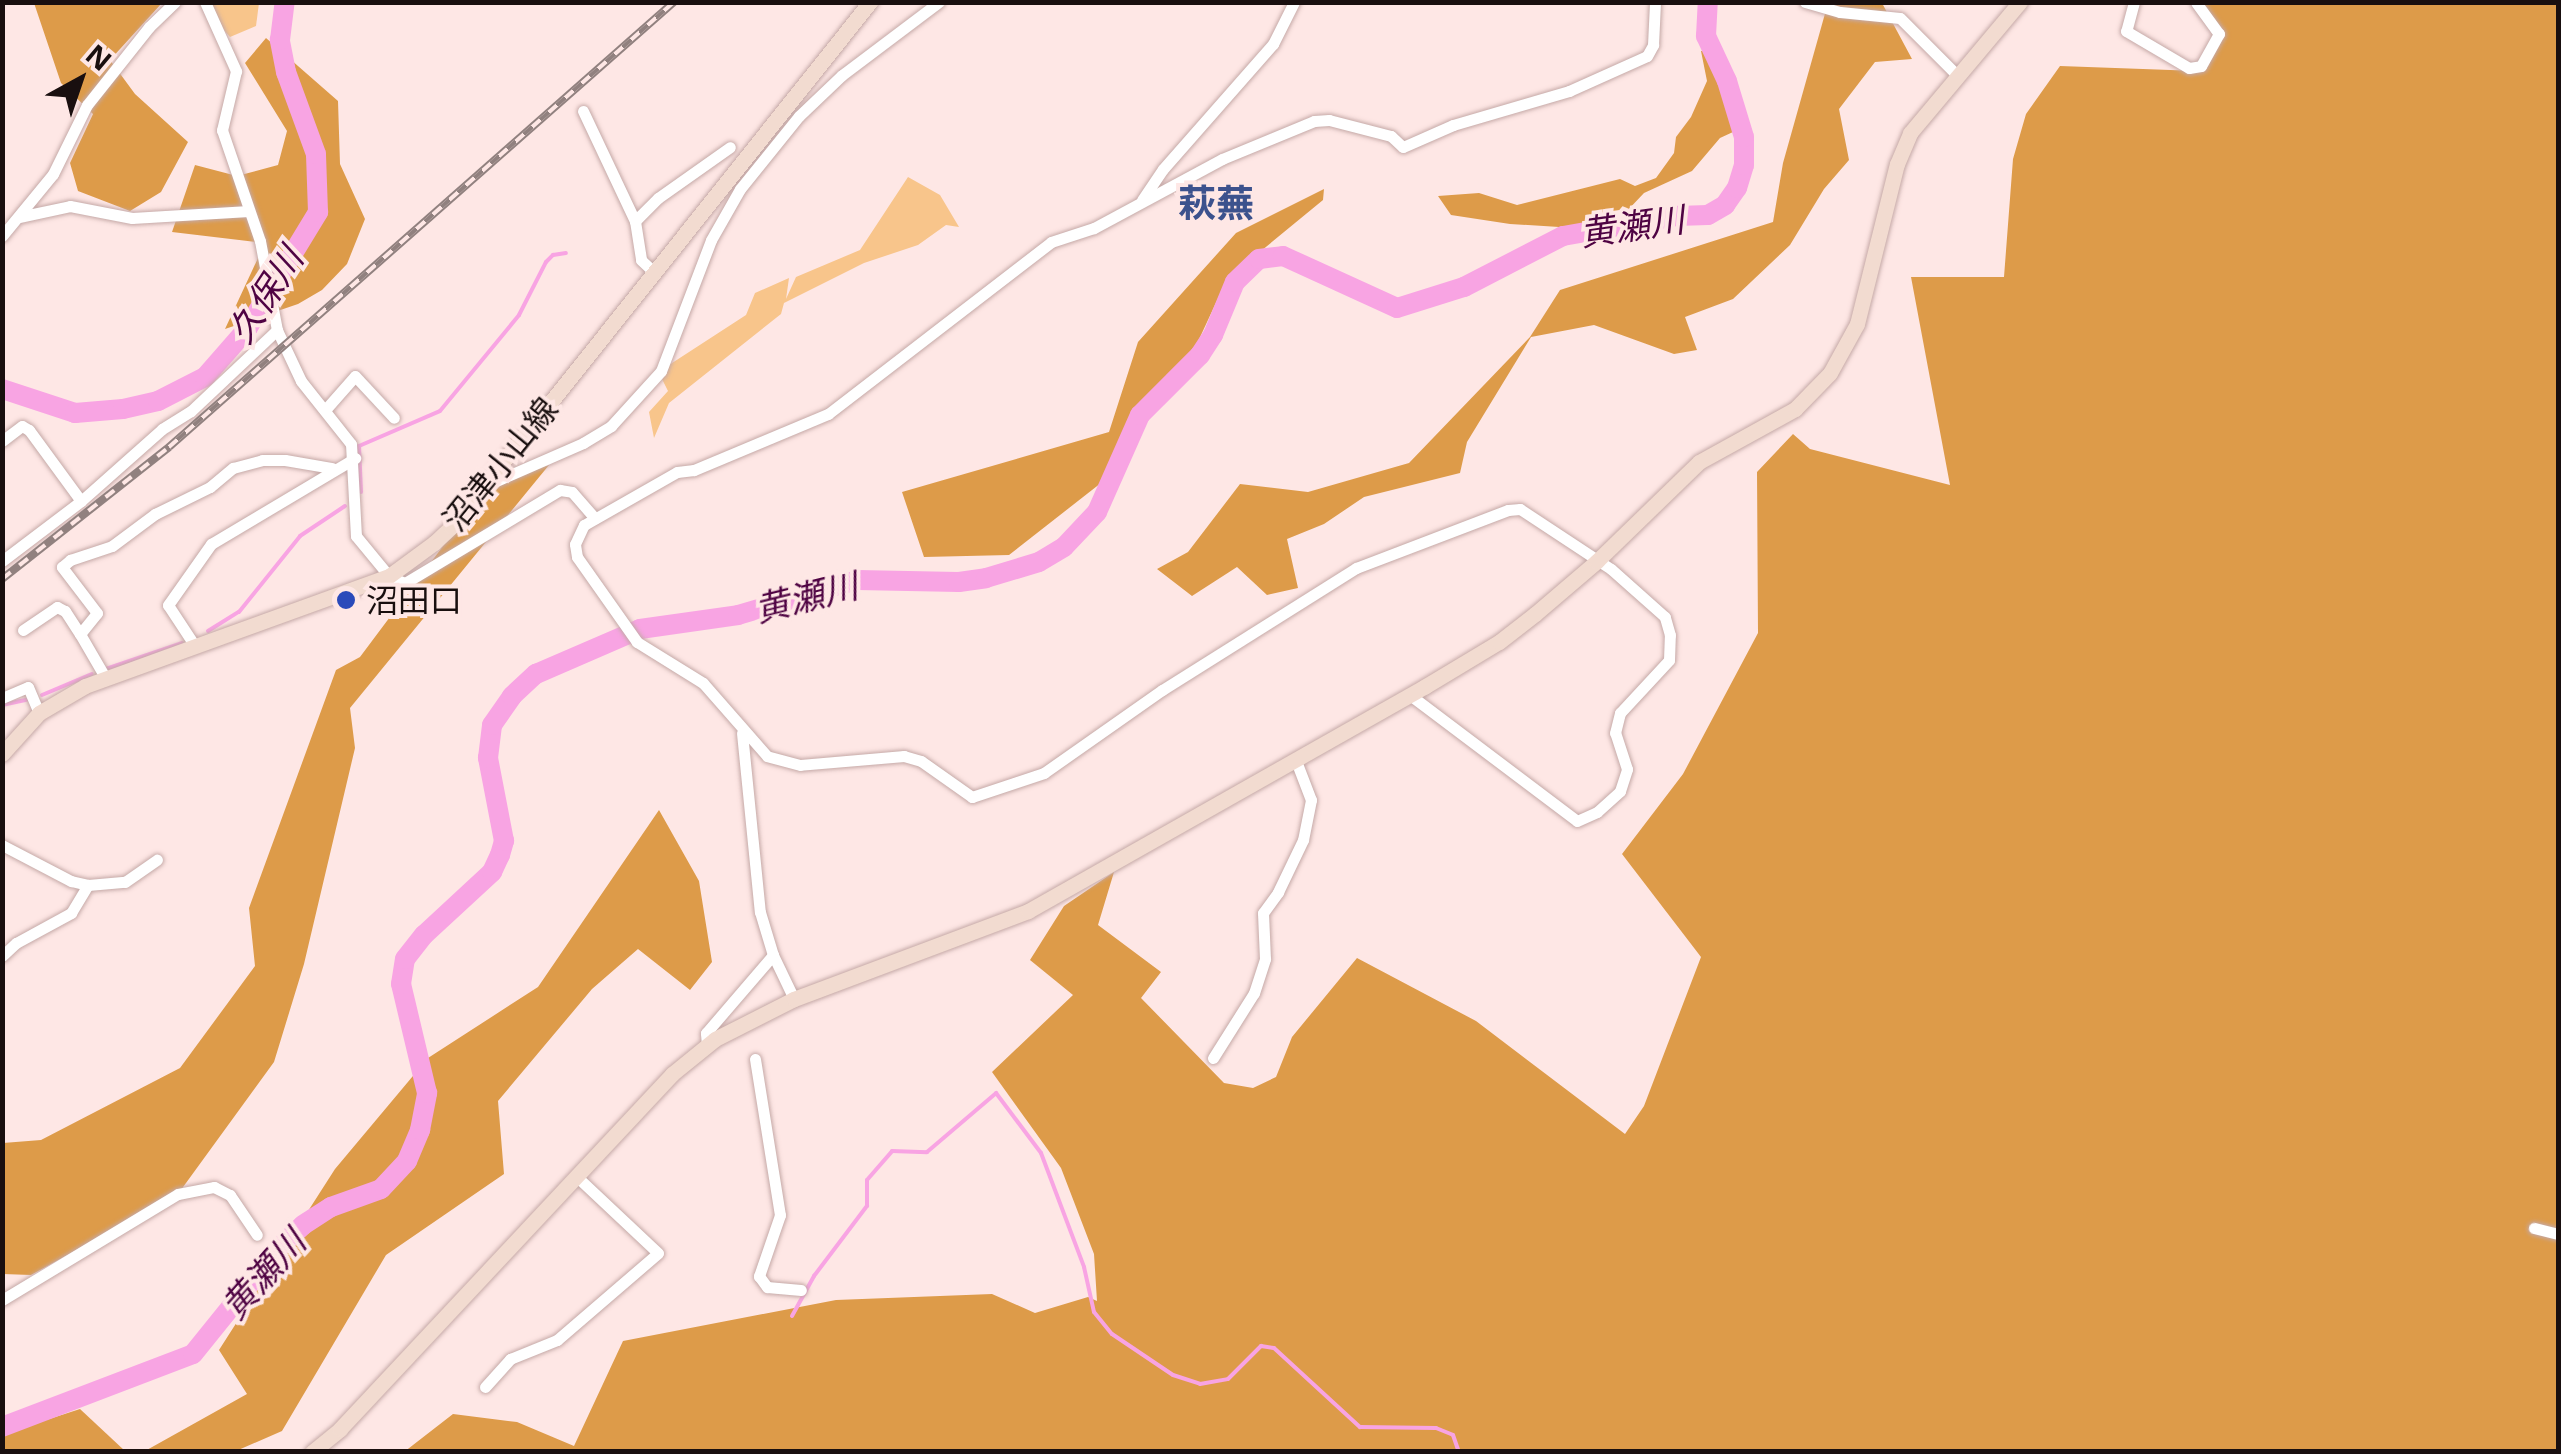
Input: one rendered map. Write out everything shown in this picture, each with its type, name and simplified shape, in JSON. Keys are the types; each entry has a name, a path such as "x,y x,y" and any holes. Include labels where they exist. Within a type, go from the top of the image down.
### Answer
{"street":[{"path":"2,236 64,156 88,105 149,28 176,2"},
{"path":"205,2 236,72 222,130 249,211 277,330 301,381 351,444 355,458 352,508 356,536 389,576 405,583 560,490 572,492 594,518"},
{"name":"沼津小山線","path":"2,754 39,713 105,677 389,576 451,527 654,273 794,111 870,2"},
{"path":"482,488 583,443 611,426 661,371 711,240 740,189 794,111 939,2"},
{"path":"1140,203 1162,169 1273,44 1294,2"},
{"path":"1410,695 1577,821 1597,812 1620,790 1626,769 1615,733 1620,713 1663,670 1671,648 1666,616 1598,561 1520,509 1495,514 1380,556 1162,690 1044,774 983,797 967,795 922,762 904,756 784,764 766,756 742,733 703,682 637,642 577,557 577,534 594,518 676,472 712,463 828,414 1051,242 1094,228 1222,159 1314,121 1329,120 1391,136 1403,147 1454,124 1569,91 1647,56 1653,45 1655,2"},
{"path":"1805,2 1840,12 1900,18 1958,75"},
{"path":"312,1452 340,1428 672,1074 707,1044 794,999 1028,911 1296,762 1499,642 1598,561 1688,471 1794,409 1830,372 1857,324 1896,164 1910,133 2020,2"},
{"path":"2134,2 2126,30 2189,68 2201,66 2219,34 2196,2"},
{"path":"583,111 635,222 641,260 654,273"},
{"path":"635,222 658,198 730,147"},
{"path":"19,217 70,206 132,218 249,211"},
{"path":"2,561 81,501 162,429 191,410 277,330"},
{"path":"325,410 355,376 394,418"},
{"path":"2,440 22,426 29,430 81,501"},
{"path":"195,646 168,605 211,544 332,468 355,458"},
{"path":"80,634 97,614 62,567 70,560 112,546 155,514 210,487 233,468 274,460 332,468"},
{"path":"22,630 56,607 65,611 105,677"},
{"path":"2,698 28,687 39,713"},
{"path":"742,733 760,912 773,956 794,999"},
{"path":"1213,1058 1254,993 1265,959 1264,912 1303,840 1311,800 1296,762"},
{"path":"2,844 71,881 88,885 124,882 158,860"},
{"path":"2,956 16,943 71,913 88,885"},
{"path":"707,1044 706,1033 773,956"},
{"path":"755,1059 780,1215 759,1276 767,1287 801,1290"},
{"path":"484,1387 523,1351 557,1340 658,1253 576,1176"},
{"path":"2,1300 178,1194 214,1187 230,1195 257,1236"},
{"path":"2534,1228 2558,1234"}],"shaded area":[{"path":"34,3 162,3 110,60 135,94 188,142 161,192 130,211 78,191 70,163 93,114 61,83"},
{"path":"200,3 259,3 256,26 230,37"},
{"path":"1828,3 1882,3 1912,59 1875,62 1839,109 1849,160 1824,189 1790,245 1733,299 1685,317 1697,350 1674,354 1594,325 1531,337 1467,442 1460,473 1364,497 1324,524 1287,539 1298,588 1267,595 1237,567 1192,596 1157,569 1188,552 1240,484 1308,492 1409,463 1530,337 1560,290 1773,222 1783,163"},
{"path":"2195,3 2558,3 2558,1451 404,1452 453,1414 517,1422 574,1446 623,1341 836,1300 992,1294 1035,1313 1088,1297 1097,1301 1094,1254 1061,1168 992,1072 1073,995 1030,960 1064,906 1114,872 1098,925 1161,972 1141,998 1224,1083 1253,1088 1276,1077 1292,1037 1357,958 1476,1021 1625,1134 1644,1106 1701,957 1622,854 1683,774 1758,633 1757,472 1793,434 1810,449 1950,485 1911,277 2004,277 2013,159 2026,114 2060,66 2198,71 2219,34"},
{"path":"266,38 338,101 340,164 365,219 347,264 322,290 298,304 225,329 265,243 172,232 195,165 237,176 278,165 287,131 245,63"},
{"path":"1713,50 1729,87 1737,123 1733,132 1720,138 1692,171 1644,193 1626,212 1575,228 1510,224 1451,215 1438,196 1479,193 1517,205 1620,179 1635,186 1656,178 1674,153 1676,137 1691,117 1707,81 1701,51"},
{"path":"908,177 940,195 959,227 946,225 918,245 864,263 784,303 781,314 669,403 654,438 649,412 668,391 662,379 669,365 746,315 755,293 789,278 786,299 796,277 860,250"},
{"path":"1324,189 1323,200 1227,279 1195,348 1149,405 1115,472 1009,555 924,557 902,492 1109,432 1138,342 1236,233"},
{"path":"549,465 350,708 355,748 304,964 274,1062 178,1194 31,1275 3,1274 3,1143 41,1140 180,1068 255,966 249,908 336,670 360,657 491,482"},
{"path":"659,810 699,881 712,962 690,990 638,949 592,989 498,1101 504,1174 386,1255 282,1431 236,1451 145,1451 247,1394 219,1350 335,1169 428,1058 538,987"},
{"path":"80,1409 125,1451 3,1451 3,1434"}],"waterway":[{"name":"久保川","path":"2,389 75,413 158,401 205,377 247,329 318,212 316,154 286,72 280,40 285,2"},
{"name":"黄瀬川","path":"2,1427 193,1354 280,1246 303,1225 331,1207 381,1189 407,1161 420,1130 427,1093 401,984 405,959 424,935 492,872 500,855 504,841 488,758 492,725 512,696 536,674 640,629 738,615 857,580 959,582 1039,562 1064,547 1097,512 1140,415 1200,355 1213,335 1235,282 1259,259 1283,256 1397,308 1464,287 1563,236 1677,216 1708,215 1725,205 1737,188 1744,165 1744,137 1727,81 1706,36 1708,2"},
{"path":"361,492 359,446 440,411 519,315 546,262 553,255 566,253"},
{"path":"208,631 239,612 300,536 345,506"},
{"path":"106,669 182,643"},
{"path":"42,695 92,674"},
{"path":"2,705 26,700"},
{"path":"792,1316 814,1276 867,1206 867,1180 892,1151 927,1152 996,1093 1041,1153 1084,1267 1094,1312 1112,1334 1173,1375 1200,1384 1228,1379 1261,1346 1274,1348 1360,1427 1436,1428 1453,1435 1459,1452"}],"railway":[{"path":"2,579 169,447 674,2"}],"place":[{"name":"沼田口","path":"346,600"}],"district":[{"name":"萩蕪","path":"1216,203"}]}
